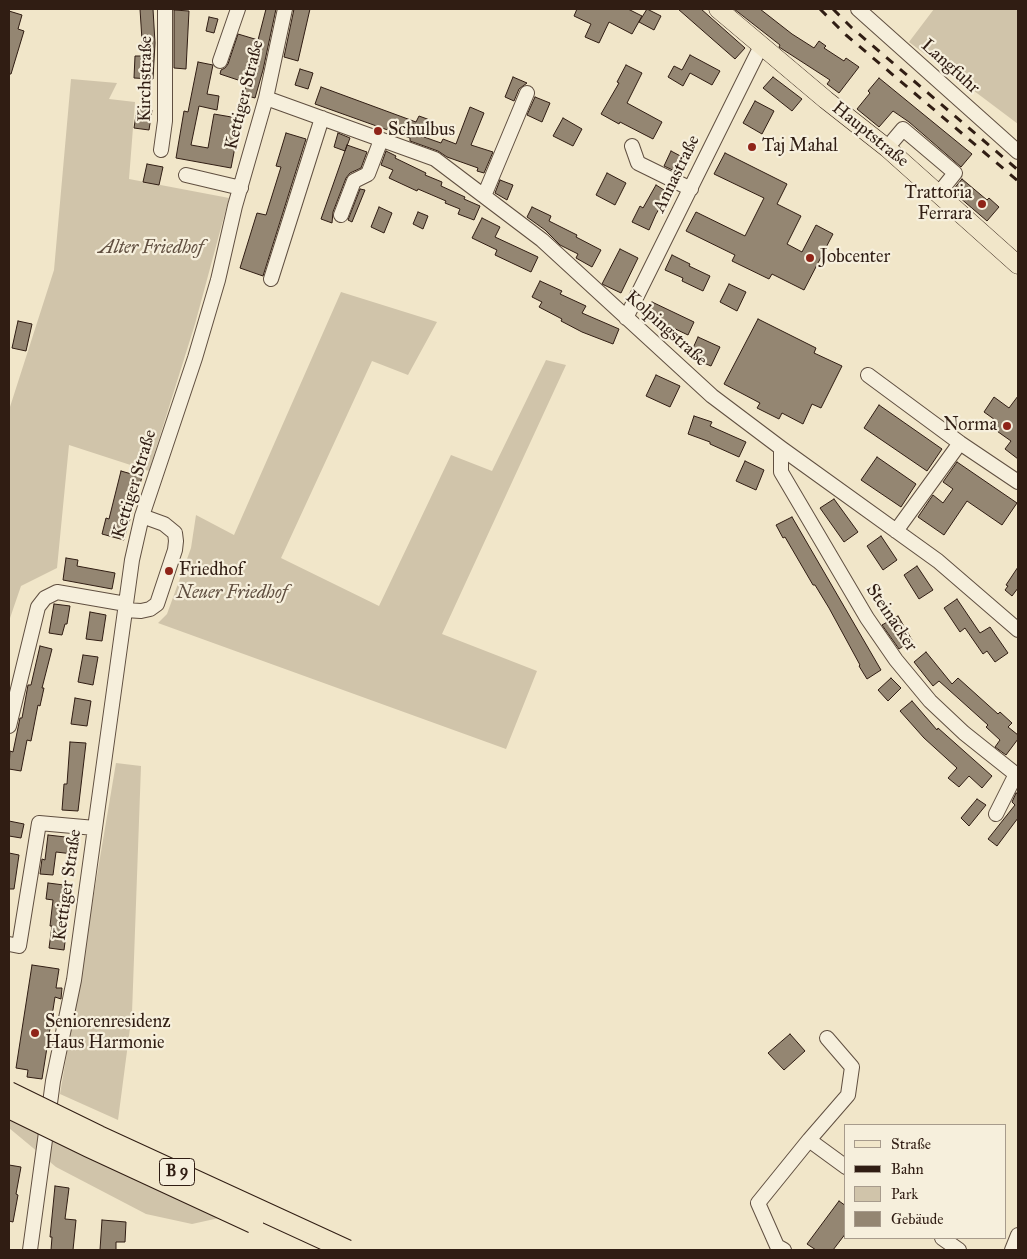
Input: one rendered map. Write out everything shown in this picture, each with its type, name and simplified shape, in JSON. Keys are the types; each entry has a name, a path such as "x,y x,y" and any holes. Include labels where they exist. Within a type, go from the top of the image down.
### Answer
{"highway":[{"name":"B 9","path":"9,1092 107,1140 346,1250"},
{"name":"B 9","path":"9,1108 313,1250"}],"main road":[{"name":"Hauptstraße","path":"718,9 887,148 1018,265"}],"street":[{"name":"Kirchstraße","path":"161,150 165,121 165,9"},
{"path":"220,61 238,9"},
{"name":"Kettiger Straße","path":"30,1250 53,1081 74,980 132,560 142,516 198,350 218,280 266,98 285,9"},
{"name":"Langfuhr","path":"858,9 1018,152"},
{"name":"Annastraße","path":"626,318 761,46"},
{"path":"484,196 527,93"},
{"name":"Kolpingstraße","path":"266,98 435,159 542,240 712,396 938,561 1018,630"},
{"path":"271,279 322,118"},
{"path":"887,148 903,129 956,173 939,193"},
{"path":"341,215 354,181 368,174 382,140"},
{"path":"632,146 638,163 691,189"},
{"path":"186,175 241,188"},
{"path":"868,375 960,443 1018,482"},
{"path":"896,531 960,443"},
{"name":"Steinacker","path":"781,448 781,472 867,618 896,660 930,701 964,732 1017,775"},
{"path":"9,726 38,607 45,598 57,592 141,611 150,610 157,604 175,550 175,533 164,524 142,516"},
{"path":"996,814 1017,775"},
{"path":"9,944 20,946 39,823 95,828"},
{"path":"784,1250 777,1246 758,1203 848,1095 852,1067 826,1038"},
{"path":"809,1140 844,1166"},
{"path":"943,1239 959,1250"}],"green space":[{"path":"934,9 1018,9 1018,124 909,42"},
{"name":"Alter Friedhof","path":"71,79 117,83 109,99 135,102 129,179 229,198 195,324 149,471 69,445 57,568 21,586 9,621 9,410 54,270"},
{"name":"Neuer Friedhof","path":"341,292 437,322 408,375 372,361 281,558 379,606 451,455 492,471 546,360 566,365 442,634 537,671 506,749 158,623 167,614 191,548 196,515 234,535"},
{"path":"116,763 141,766 132,1013 118,1120 60,1094"},
{"path":"9,1118 219,1218 192,1224 146,1214 56,1167 9,1128"}],"building":[{"path":"140,9 153,9 155,43 153,79 134,78 135,56 143,56"},
{"path":"266,9 276,9 255,98 244,95 247,83 220,74 221,70 228,64 238,34 258,40"},
{"path":"294,9 310,9 298,61 284,57"},
{"path":"577,9 628,9 642,16 632,34 609,22 599,43 585,37 591,24 574,16"},
{"path":"647,9 661,16 654,30 639,22"},
{"path":"678,9 701,9 745,48 735,59"},
{"path":"734,9 760,9 792,34 814,48 819,41 826,46 824,48 844,61 846,58 859,67 839,93 827,84 830,80 779,47 780,45"},
{"path":"174,10 189,11 186,69 174,68"},
{"path":"9,11 22,15 18,29 24,31 11,74 9,74"},
{"path":"209,17 218,19 214,33 206,31"},
{"path":"690,55 720,71 712,85 690,73 683,86 668,77 674,66 682,70"},
{"path":"198,62 213,65 207,94 219,96 217,110 199,106 191,145 208,148 214,114 243,119 231,168 176,158 184,111 188,112"},
{"path":"626,65 642,73 627,103 662,122 653,139 601,114 619,83 617,82"},
{"path":"300,69 313,73 308,89 295,85"},
{"path":"513,77 527,83 519,89 514,101 505,97"},
{"path":"773,77 802,99 792,111 763,88"},
{"path":"879,78 972,154 961,167 909,122 893,111 879,127 857,109"},
{"path":"321,87 416,122 419,116 430,120 424,137 441,143 443,139 456,144 470,107 484,113 471,145 493,152 484,173 477,171 478,168 410,141 410,138 315,104"},
{"path":"535,97 550,103 542,122 527,115"},
{"path":"755,101 774,111 762,134 743,123"},
{"path":"137,109 152,110 149,130 134,128"},
{"path":"563,118 582,129 573,146 553,136"},
{"path":"286,133 306,139 263,276 240,268 257,213 266,215 281,167 276,166"},
{"path":"338,133 350,138 345,151 334,147"},
{"path":"347,145 367,152 361,168 350,173 346,178 333,212 332,223 321,219"},
{"path":"386,151 396,156 395,158 426,173 425,175 442,182 441,186 480,206 474,220 458,214 460,209 445,203 446,201 418,189 417,191 389,178 393,170 381,165"},
{"path":"671,151 688,160 681,174 664,166"},
{"path":"725,153 787,184 777,204 801,216 787,244 802,252 816,225 833,234 804,290 772,274 769,279 732,261 735,255 686,231 696,212 745,236 764,198 714,174"},
{"path":"147,164 163,167 159,185 143,182"},
{"path":"607,173 626,183 615,205 596,195"},
{"name":"Trattoria Ferrara","path":"962,179 987,200 989,198 999,207 987,221 952,191"},
{"path":"500,180 513,185 507,200 495,193"},
{"path":"656,185 669,193 649,230 632,222 640,206 643,208"},
{"path":"360,189 365,190 352,222 348,220"},
{"path":"379,207 392,213 384,233 371,227"},
{"path":"532,207 551,216 549,221 601,250 592,267 576,258 578,254 560,245 545,230 527,217"},
{"path":"418,212 428,216 423,229 413,224"},
{"path":"482,218 500,227 495,237 538,257 531,272 495,255 497,250 472,238"},
{"path":"620,249 638,258 621,293 602,284"},
{"path":"672,255 710,276 703,291 682,281 683,278 665,270"},
{"path":"540,281 562,291 560,294 586,306 582,313 619,329 613,344 582,332 539,307 542,302 532,297"},
{"path":"729,284 746,292 737,311 720,302"},
{"path":"652,302 694,322 688,335 646,315"},
{"path":"758,319 816,348 814,353 842,366 821,408 812,404 803,424 782,413 779,419 757,408 760,403 724,384"},
{"path":"18,321 32,324 26,351 12,348"},
{"path":"698,337 720,347 711,366 689,357"},
{"path":"656,375 680,386 670,407 646,396"},
{"name":"Norma","path":"1018,396 1018,459 1005,449 1011,441 994,429 998,422 984,412 994,397 1009,408"},
{"path":"879,405 942,449 927,471 864,428"},
{"path":"694,416 712,422 710,426 746,442 739,457 710,444 710,442 688,434"},
{"path":"877,457 916,484 901,507 861,480"},
{"path":"745,461 764,470 756,490 736,481"},
{"path":"957,462 1017,503 1002,525 967,501 944,535 918,517 933,495 943,503 953,489 943,482"},
{"path":"121,471 142,477 124,540 102,534 106,518 109,519"},
{"path":"834,499 858,532 844,542 820,508"},
{"path":"792,517 881,670 867,679 829,608 776,525"},
{"path":"881,536 897,560 883,570 867,546"},
{"path":"66,558 78,560 77,566 115,573 112,589 63,580"},
{"path":"917,566 933,590 919,599 904,575"},
{"path":"1018,567 1018,588 1012,596 1005,590 1008,586 1006,585"},
{"path":"957,599 980,633 990,627 1008,653 995,662 987,651 983,654 965,628 960,632 944,608"},
{"path":"54,604 70,606 67,624 65,624 62,635 49,633"},
{"path":"90,612 106,615 102,641 86,639"},
{"path":"898,616 912,640 899,649 882,625"},
{"path":"40,646 52,649 42,688 44,688 40,706 38,705 31,741 27,740 21,771 9,769 10,751 13,752 28,685 31,685"},
{"path":"926,652 952,684 958,678 998,714 1000,712 1012,723 1008,727 1018,735 1018,739 1006,755 995,747 1000,740 986,727 988,725 939,681 933,686 914,662"},
{"path":"83,655 98,657 93,685 78,682"},
{"path":"891,678 901,688 888,701 878,690"},
{"path":"75,698 91,701 87,726 71,724"},
{"path":"912,701 937,730 938,728 992,776 982,788 969,776 959,787 948,778 957,768 924,738 900,711"},
{"path":"70,742 86,743 78,811 62,810 64,784 67,784"},
{"path":"1016,793 1018,794 1018,818 997,846 988,839 1015,805 1012,802"},
{"path":"977,799 986,805 969,826 961,818"},
{"path":"9,821 24,824 21,838 9,836"},
{"path":"48,835 74,838 73,854 56,852 53,875 40,874 42,859 45,860"},
{"path":"9,853 19,855 14,889 9,889"},
{"path":"48,883 72,886 64,950 49,948 53,900 46,899"},
{"name":"Seniorenresidenz Haus Harmonie","path":"32,965 59,969 56,988 62,988 61,999 55,997 42,1079 27,1077 28,1070 16,1068"},
{"path":"790,1034 805,1051 784,1070 768,1053"},
{"path":"9,1165 21,1167 13,1222 9,1221"},
{"path":"55,1186 69,1188 65,1219 76,1220 73,1250 51,1250 52,1237 50,1237"},
{"path":"839,1201 844,1205 844,1236 833,1250 816,1250 807,1244"},
{"path":"102,1220 126,1222 125,1242 116,1242 116,1250 100,1250"}],"railway":[{"path":"820,9 846,35 1018,181"},
{"path":"833,9 852,28 1018,170"}],"place":[{"name":"Schulbus","path":"378,131"},
{"name":"Taj Mahal","path":"752,147"},
{"name":"Trattoria Ferrara","path":"982,204"},
{"name":"Jobcenter","path":"810,258"},
{"name":"Norma","path":"1007,426"},
{"name":"Friedhof","path":"169,571"},
{"name":"Seniorenresidenz Haus Harmonie","path":"35,1033"}]}
